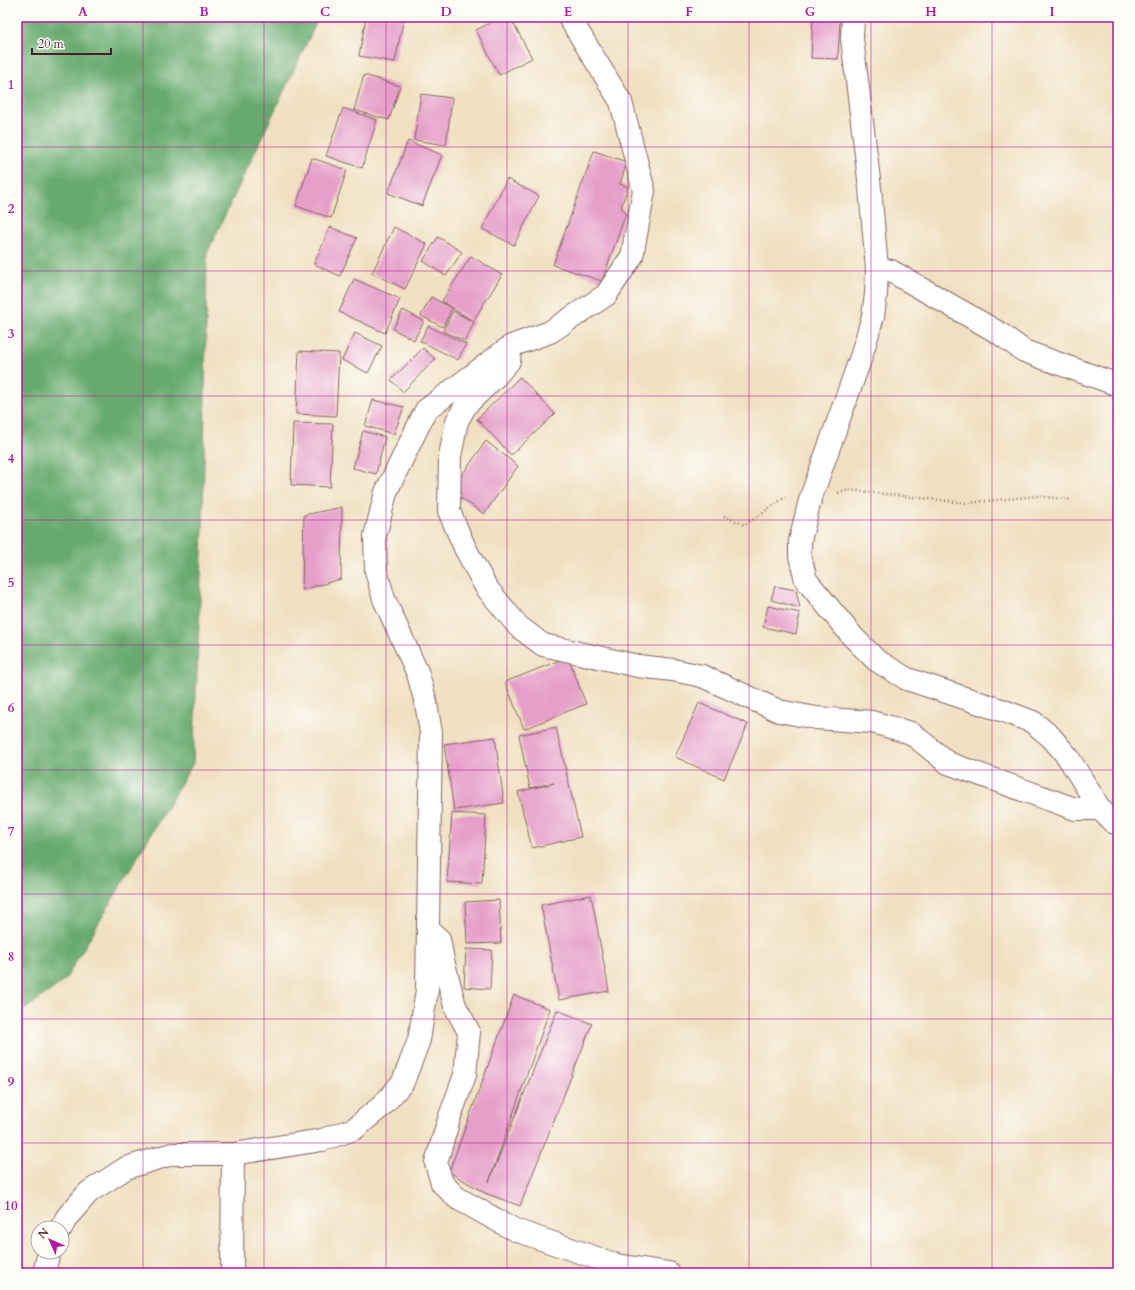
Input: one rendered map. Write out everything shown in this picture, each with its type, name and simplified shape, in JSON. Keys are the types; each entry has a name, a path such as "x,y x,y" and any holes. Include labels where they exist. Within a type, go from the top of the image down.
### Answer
{"street":[{"path":"65,1220 89,1192 126,1168 172,1154 233,1154 322,1140 354,1129 383,1104 403,1082 419,1040 427,990 431,733 426,703 418,674 384,599 376,571 375,536 386,492 426,410 511,346 550,332 606,295 632,256 644,191 621,102 569,17"},
{"path":"853,17 852,39 869,181 877,268 876,294 871,323 861,357 810,500 800,540 800,556 806,580 853,638 876,660 907,679 1033,722 1051,737 1068,757 1100,809 1112,822 1118,824"},
{"path":"877,268 891,271 999,333 1024,352 1118,385"},
{"path":"511,346 509,361 466,405 457,421 450,456 449,511 465,548 486,587 518,626 544,645 638,666 673,670 702,676 779,710 816,718 872,722 911,733 948,764 1075,809 1100,809"},
{"path":"428,930 439,939 455,1006 469,1032 465,1075 449,1119 436,1163 442,1183 457,1198 515,1230 617,1265 669,1273"},
{"path":"232,1273 233,1154"},
{"path":"44,1273 47,1260"}],"path":[{"path":"724,516 746,525 784,498 810,500 850,490 966,503 1037,496 1072,500"}],"green space":[{"path":"17,17 319,17 207,253 203,530 193,763 65,980 17,1015"}],"building":[{"path":"366,17 404,17 395,62 359,56"},
{"path":"502,17 510,17 532,58 499,75 476,30"},
{"path":"813,17 840,17 838,59 811,58"},
{"path":"364,75 400,86 389,120 354,110"},
{"path":"421,94 452,98 446,145 414,140"},
{"path":"343,108 377,120 362,168 326,156"},
{"path":"408,141 442,155 422,206 388,193"},
{"path":"594,151 627,162 620,184 628,187 621,207 626,213 602,281 553,265"},
{"path":"312,158 347,170 331,218 296,206"},
{"path":"507,179 539,196 514,245 482,229"},
{"path":"330,227 357,238 340,276 314,264"},
{"path":"394,227 427,244 405,289 372,273"},
{"path":"438,237 462,252 446,276 423,261"},
{"path":"471,256 502,275 473,321 442,301"},
{"path":"354,279 400,299 385,333 339,312"},
{"path":"431,297 452,308 443,327 421,316"},
{"path":"403,310 424,321 414,340 393,329"},
{"path":"453,311 474,322 465,341 443,331"},
{"path":"428,326 466,344 458,360 420,341"},
{"path":"355,333 382,346 368,373 342,360"},
{"path":"423,348 435,359 403,392 391,380"},
{"path":"299,351 339,353 336,416 296,414"},
{"path":"520,377 555,414 511,455 477,419"},
{"path":"373,400 404,407 394,434 365,426"},
{"path":"293,423 333,424 330,487 291,485"},
{"path":"363,431 385,437 376,474 353,468"},
{"path":"486,441 518,466 484,514 451,491"},
{"path":"342,507 341,579 302,590 304,515"},
{"path":"775,586 796,590 800,608 771,600"},
{"path":"768,606 800,613 796,634 763,627"},
{"path":"568,657 586,704 524,729 505,682"},
{"path":"699,703 748,724 724,779 675,757"},
{"path":"556,727 581,837 532,848 518,792 554,783 530,788 519,735"},
{"path":"495,737 504,803 454,810 444,744"},
{"path":"452,813 486,815 482,884 447,882"},
{"path":"591,895 609,991 559,1000 541,905"},
{"path":"499,900 501,943 467,944 465,902"},
{"path":"466,949 492,950 490,989 464,987"},
{"path":"514,995 550,1009 489,1182 557,1010 592,1024 520,1206 485,1193 449,1172"}]}
